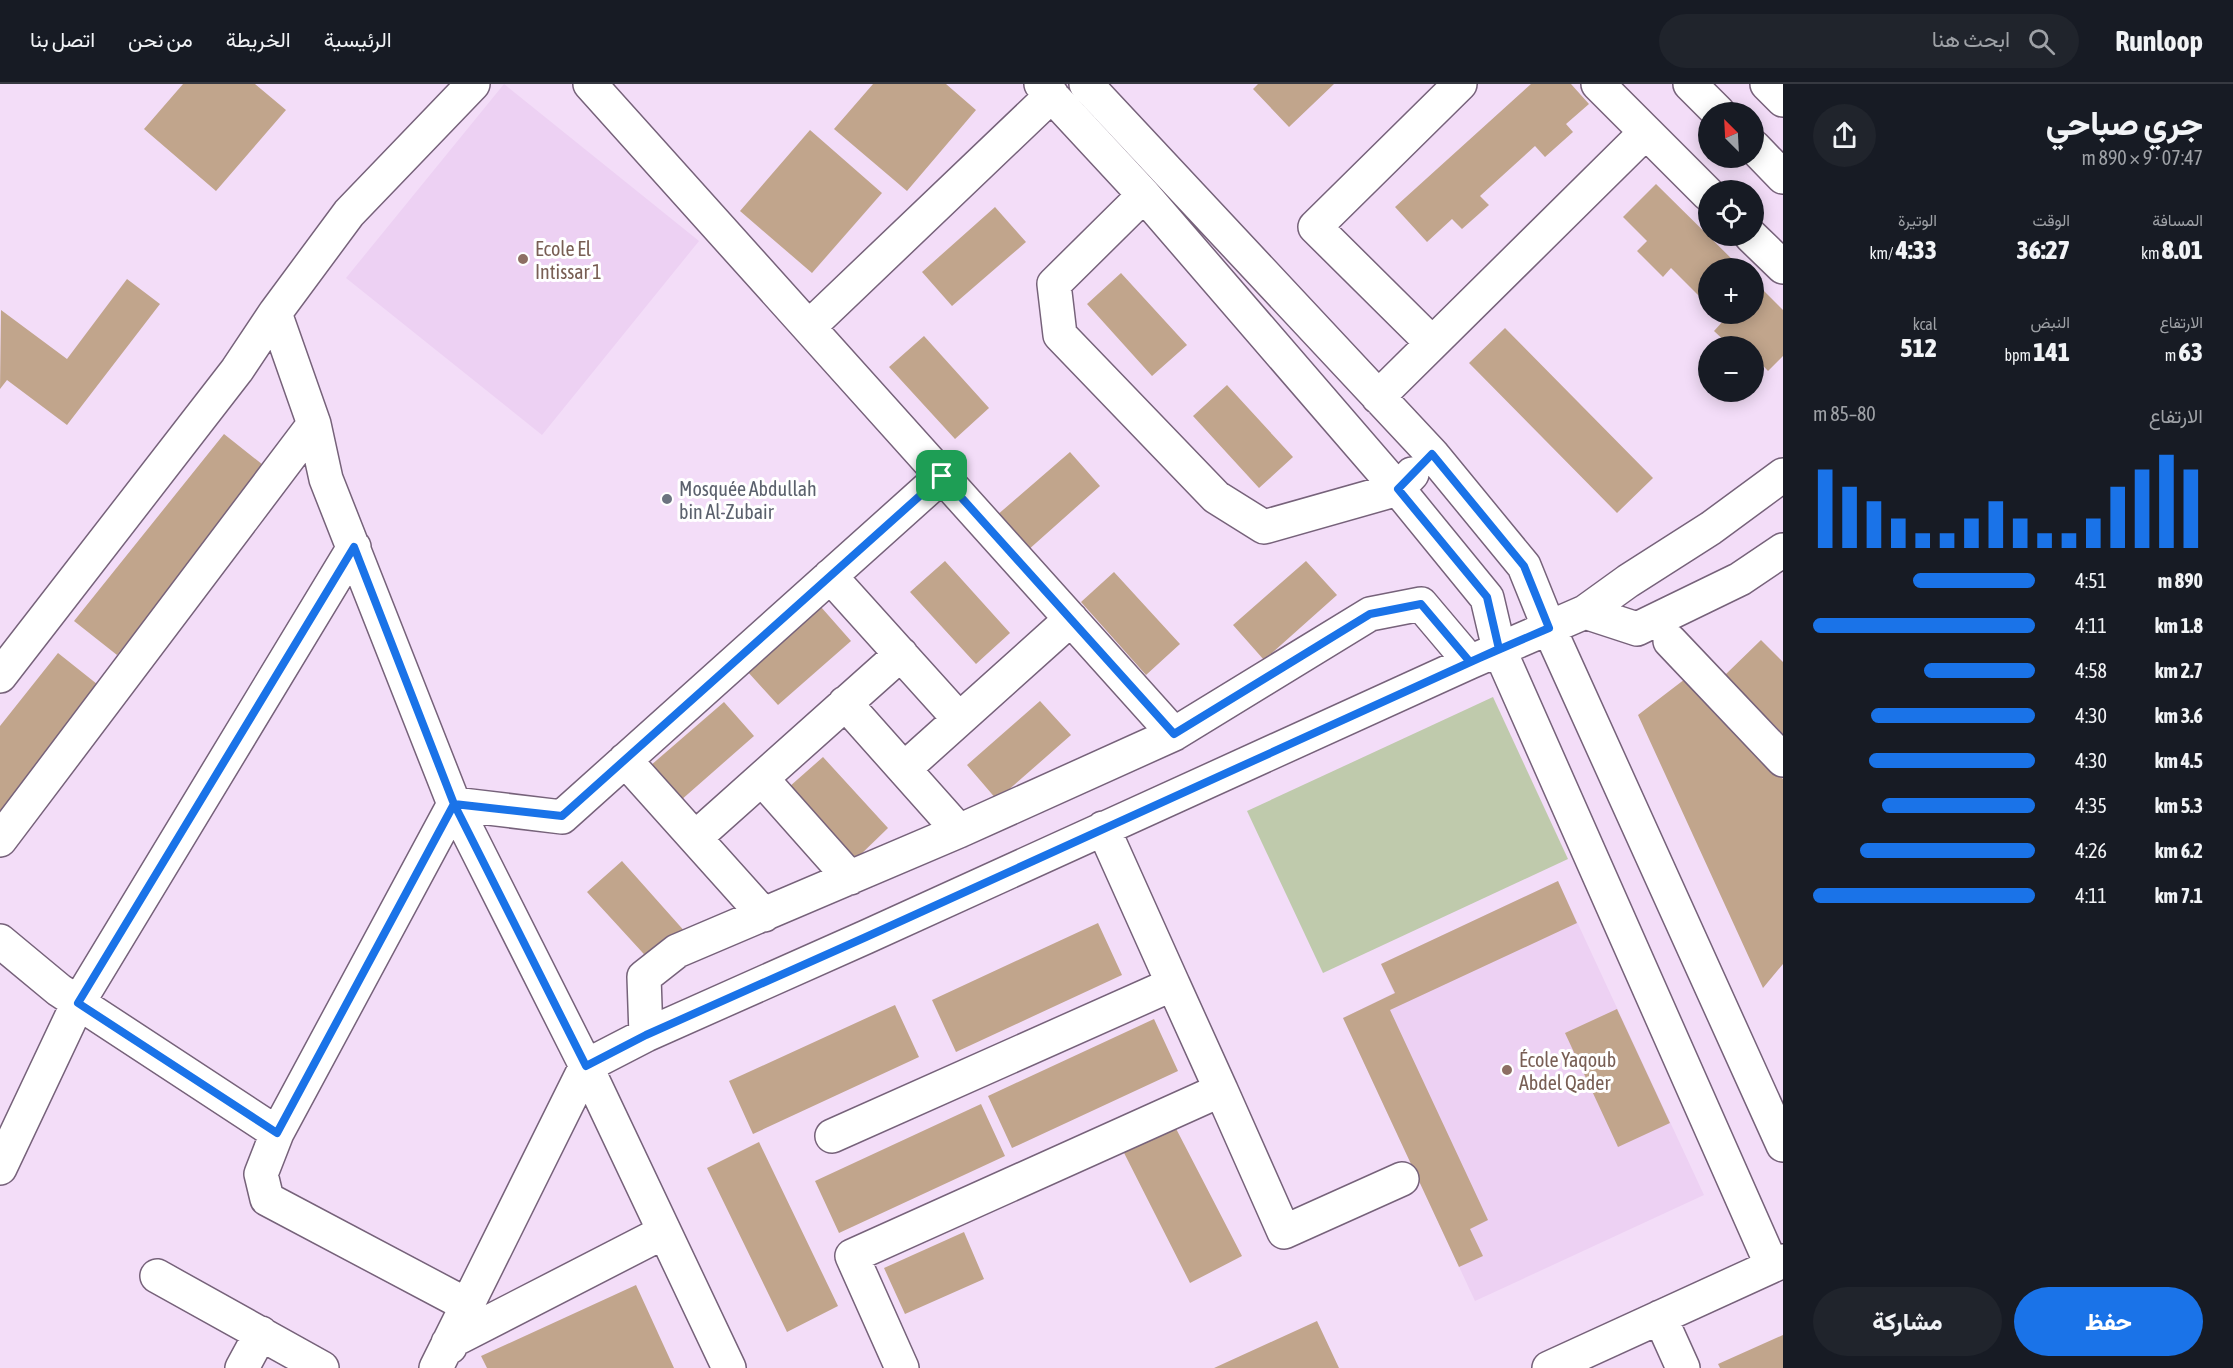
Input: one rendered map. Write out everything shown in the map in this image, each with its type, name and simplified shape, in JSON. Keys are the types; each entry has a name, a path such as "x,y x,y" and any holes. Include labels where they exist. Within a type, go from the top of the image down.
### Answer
{"street":[{"path":"0,676 237,370 275,313 349,213 473,84"},
{"path":"590,84 1174,734"},
{"path":"1086,84 1432,454 1524,566 1549,628 1782,1142"},
{"path":"1432,343 1315,227 1460,84"},
{"path":"1598,84 1698,184"},
{"path":"1690,84 1708,102"},
{"path":"1767,84 1783,100"},
{"path":"809,327 1046,90 1144,195 1398,489 1487,597 1485,656"},
{"path":"1378,397 1646,132"},
{"path":"1764,157 1783,177"},
{"path":"1144,195 1054,284 1060,335 1216,497 1264,527 1398,489 1432,454"},
{"path":"1761,246 1783,267"},
{"path":"275,313 314,424 326,479 454,804 586,1066 729,1368"},
{"path":"0,840 314,424"},
{"path":"448,1360 467,1305 586,1066 646,1035 1585,612 1628,581 1711,528 1783,475"},
{"path":"454,804 562,816 942,476"},
{"path":"0,1168 78,1003 354,547"},
{"path":"1585,612 1637,629 1740,579 1783,550"},
{"path":"830,576 959,719"},
{"path":"646,1035 644,977 677,951 959,831 1174,734 1370,614 1421,604 1485,656 1777,1264 1549,1368"},
{"path":"904,769 1071,619"},
{"path":"1670,641 1783,760"},
{"path":"695,838 901,654"},
{"path":"846,703 959,831"},
{"path":"625,760 764,915"},
{"path":"762,779 849,878"},
{"path":"454,804 277,1133 261,1174 267,1199 467,1305"},
{"path":"1103,828 1284,1232 1402,1179"},
{"path":"0,941 59,990 277,1133"},
{"path":"832,1136 1173,984"},
{"path":"902,1368 852,1256 1221,1090"},
{"path":"448,1360 664,1232"},
{"path":"157,1276 322,1368"},
{"path":"1660,1317 1683,1368"},
{"path":"242,1368 261,1333"}],"shaded area":[{"name":"Ecole El Intissar 1","path":"504,84 699,241 542,435 346,278"},
{"name":"École Yaqoub Abdel Qader","path":"1558,881 1704,1195 1475,1301 1343,1018 1394,993 1381,964"}],"green space":[{"path":"1493,697 1568,859 1323,973 1247,811"}],"building":[{"path":"183,84 255,84 286,110 216,191 144,129"},
{"path":"873,84 946,84 976,110 907,191 834,129"},
{"path":"1258,84 1334,84 1289,127 1253,89"},
{"path":"1531,84 1571,84 1589,104 1566,124 1573,132 1545,157 1535,146 1480,196 1489,205 1462,229 1452,219 1427,242 1395,207"},
{"path":"810,130 882,193 812,273 740,211"},
{"path":"1656,184 1698,226 1698,246 1719,246 1731,258 1698,258 1698,295 1671,268 1663,277 1637,251 1647,241 1623,217"},
{"path":"995,207 1026,242 952,306 922,272"},
{"path":"1121,273 1187,345 1152,376 1087,304"},
{"path":"127,279 160,304 67,425 7,380 0,389 1,310 67,359"},
{"path":"1764,291 1783,310 1783,356 1768,371 1764,367 1764,336 1719,336 1714,331 1720,324 1764,324"},
{"path":"1505,328 1653,478 1617,513 1469,363"},
{"path":"924,336 989,408 955,439 889,367"},
{"path":"1227,385 1293,457 1259,488 1193,416"},
{"path":"224,434 268,469 117,655 74,621"},
{"path":"1070,452 1100,486 1027,551 996,516"},
{"path":"945,561 1010,633 976,664 910,592"},
{"path":"1306,561 1337,595 1264,660 1233,625"},
{"path":"1114,572 1180,644 1146,675 1081,602"},
{"path":"821,607 851,641 778,705 747,671"},
{"path":"1761,640 1783,662 1783,734 1725,675"},
{"path":"58,653 102,688 0,814 0,726"},
{"path":"1685,679 1783,779 1783,964 1763,988 1638,715"},
{"path":"1040,701 1071,735 997,800 967,765"},
{"path":"724,702 754,736 680,801 650,766"},
{"path":"823,757 888,828 855,860 789,787"},
{"path":"622,861 687,934 653,964 587,892"},
{"path":"1558,881 1577,923 1390,1010 1488,1220 1470,1229 1483,1256 1459,1267 1343,1018 1395,993 1381,964"},
{"path":"1098,923 1122,975 956,1052 932,1000"},
{"path":"895,1005 919,1057 753,1134 729,1081"},
{"path":"1617,1009 1670,1123 1618,1147 1565,1033"},
{"path":"1154,1019 1178,1071 1012,1148 988,1096"},
{"path":"981,1104 1005,1156 839,1233 815,1181"},
{"path":"1170,1117 1242,1256 1190,1283 1119,1143"},
{"path":"759,1142 838,1306 787,1332 707,1168"},
{"path":"964,1232 984,1279 905,1314 884,1268"},
{"path":"636,1285 674,1368 487,1368 481,1356"},
{"path":"1317,1321 1339,1368 1214,1368"},
{"path":"1783,1335 1783,1368 1720,1368 1718,1364"}],"place":[{"name":"Ecole El Intissar 1","path":"523,259"},
{"name":"Mosquée Abdullah bin Al-Zubair","path":"667,499"},
{"name":"École Yaqoub Abdel Qader","path":"1507,1070"}],"route":[{"path":"942,476 562,816 454,804 277,1133 78,1003 354,547 454,804 586,1066 646,1035 1499,649 1487,597 1398,489 1432,454 1524,566 1549,628 1499,649 1470,662 1421,604 1370,614 1174,734 942,476"}]}
